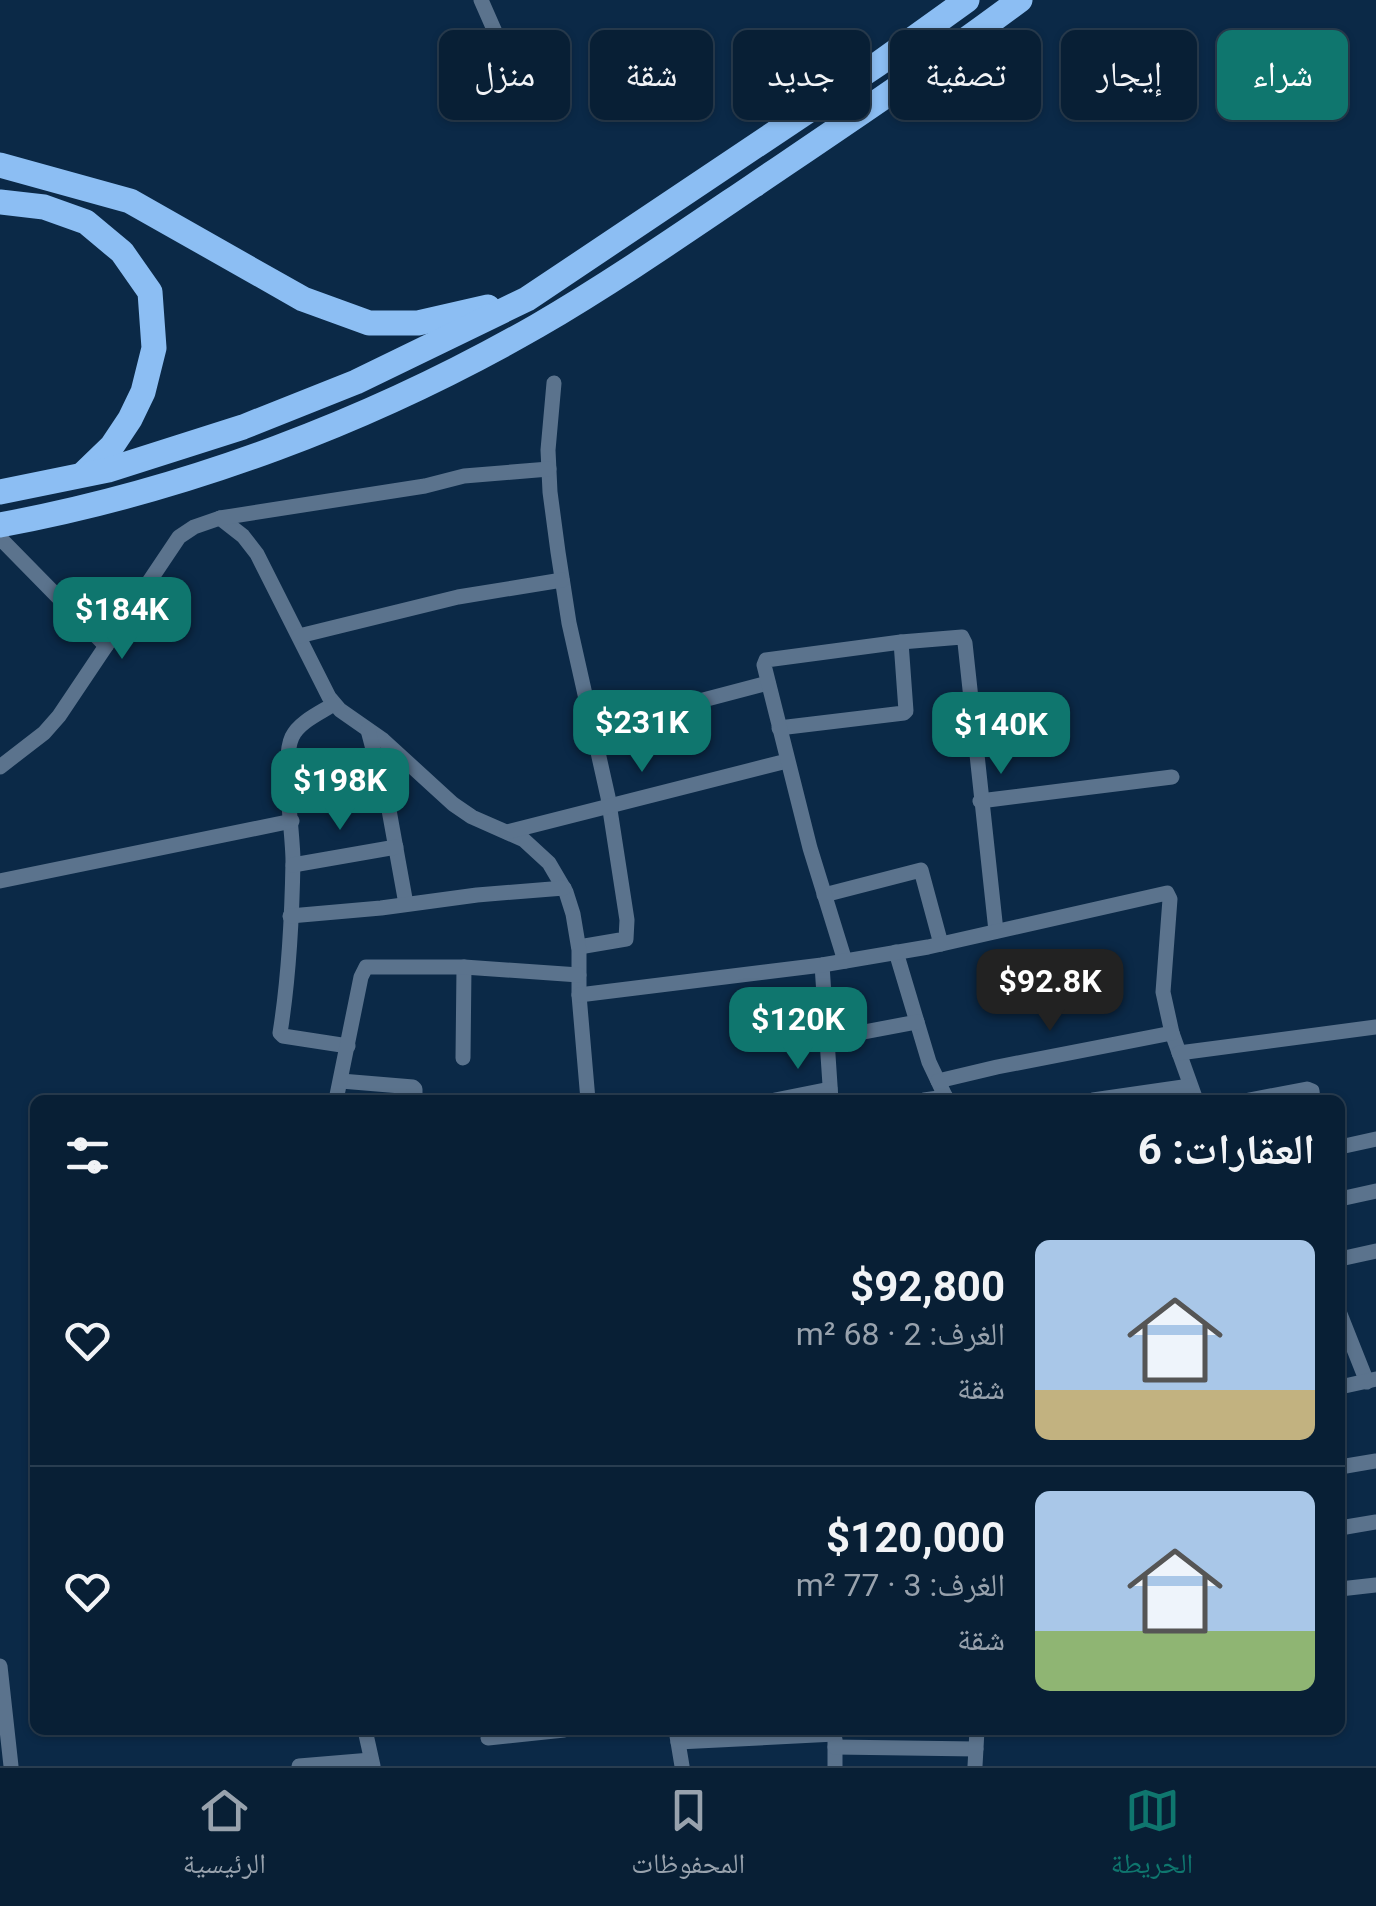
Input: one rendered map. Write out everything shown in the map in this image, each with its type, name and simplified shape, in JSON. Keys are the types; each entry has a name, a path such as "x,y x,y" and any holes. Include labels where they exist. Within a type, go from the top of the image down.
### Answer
{"main road":[{"path":"0,492 108,470 300,405 527,299 878,64 966,0"},
{"path":"0,525 141,492 254,456 370,410 483,356 644,260 898,89 1020,0"},
{"path":"0,165 130,201 304,299 370,322 418,323 527,299"},
{"path":"0,202 44,207 86,222 122,252 150,292 154,348 143,392 112,446 82,474"}],"street":[{"path":"481,0 494,30"},
{"path":"554,382 549,469 562,580 626,902 627,936 578,947"},
{"path":"0,768 59,716 179,537 194,528 220,518 425,486 464,476 549,469"},
{"path":"220,518 243,536 257,554 334,704 383,740 453,804 524,840 549,863 573,914 588,1095"},
{"path":"0,538 106,646"},
{"path":"299,636 458,597 562,580"},
{"path":"846,961 787,761 766,660 962,637 996,931"},
{"path":"779,728 904,714 901,642"},
{"path":"592,729 768,683"},
{"path":"334,704 298,728 286,753 293,865 280,1034 348,1046"},
{"path":"368,730 406,904"},
{"path":"507,832 787,761"},
{"path":"980,801 1172,776"},
{"path":"0,881 292,820"},
{"path":"293,865 396,847"},
{"path":"824,895 921,870 941,944"},
{"path":"290,916 564,888"},
{"path":"579,995 822,966 1167,894 1170,899 1163,992 1172,1033 1193,1093 1164,1095"},
{"path":"896,952 944,1093 1172,1033"},
{"path":"822,966 830,1094"},
{"path":"338,1095 366,967 464,967 579,974"},
{"path":"463,1058 464,967"},
{"path":"827,1039 917,1022"},
{"path":"1179,1053 1376,1027"},
{"path":"342,1082 413,1087 415,1095"},
{"path":"1278,1095 1307,1090 1312,1095"},
{"path":"1345,1146 1376,1139"},
{"path":"1345,1198 1376,1191"},
{"path":"1345,1258 1376,1251"},
{"path":"1345,1325 1371,1380 1345,1386"},
{"path":"1345,1466 1376,1461"},
{"path":"1345,1527 1376,1522"},
{"path":"1345,1588 1376,1585"},
{"path":"0,1666 10,1766"},
{"path":"299,1766 372,1763 366,1735"},
{"path":"488,1738 516,1735"},
{"path":"975,1766 976,1735"},
{"path":"682,1766 677,1736 835,1737 976,1749"},
{"path":"835,1737 835,1766"}]}
